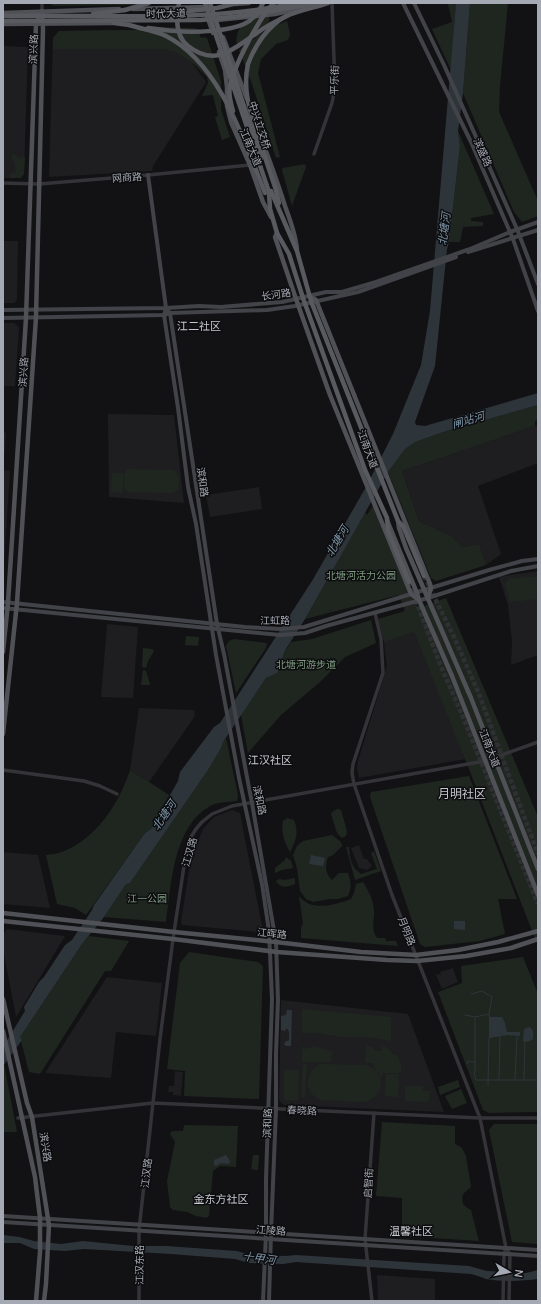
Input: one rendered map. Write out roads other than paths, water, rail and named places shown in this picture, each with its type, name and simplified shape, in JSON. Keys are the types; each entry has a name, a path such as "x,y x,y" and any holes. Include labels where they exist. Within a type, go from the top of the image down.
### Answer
{"highway":[{"path":"73,16 109,13 148,3"},
{"path":"179,3 177,22 182,39 192,49 199,53 211,56 222,55 230,52 258,32 286,16 328,3"},
{"path":"142,16 217,8 237,3"},
{"path":"88,20 179,32 202,31 244,24 256,15 262,3"},
{"path":"234,118 229,92 230,85 256,27 263,15 274,3"},
{"path":"3,16 183,16 222,14 297,3"},
{"path":"3,22 201,20 242,16 316,3"},
{"name":"中兴立交桥","path":"204,4 270,191 297,251"},
{"name":"中兴立交桥","path":"212,6 270,191"},
{"path":"273,221 270,209 270,191 247,98 246,76 252,56 259,43 272,27 286,16"},
{"path":"140,28 166,36 177,42 211,77 220,90 270,191"},
{"name":"江南大道","path":"273,221 277,233 289,254 303,298 354,439 386,518"},
{"name":"江南大道","path":"297,251 309,296 314,301 334,351 363,433 398,521"},
{"path":"386,518 388,531 410,582"},
{"path":"398,521 404,526 424,576"}],"main road":[{"name":"时代大道","path":"3,13 204,4 212,6 249,3"},
{"name":"时代大道","path":"3,22 36,24 209,21 275,14 328,3"},
{"name":"滨盛路","path":"403,3 471,142 513,239 538,311"},
{"name":"滨盛路","path":"414,3 444,65 517,229 538,284"},
{"name":"江南大道","path":"204,4 225,70 228,88 227,106 231,122 250,165 263,202 273,221"},
{"name":"江南大道","path":"212,6 274,172 296,240 297,251"},
{"name":"滨兴路","path":"3,734 17,610 36,317 43,23 42,11"},
{"name":"滨兴路","path":"3,652 5,602 26,318 36,24 42,11"},
{"path":"217,42 220,37 224,40"},
{"name":"滨和路","path":"148,175 166,308 164,315 188,487 196,524 216,655 239,778 262,884 270,941 269,951 272,999 266,1179 268,1233 271,1239 270,1301"},
{"name":"长河路","path":"3,318 164,315 170,313 267,310 298,305 358,292 470,250 517,229 538,222"},
{"name":"长河路","path":"470,250 513,239 538,230"},
{"path":"277,233 275,237 298,305 350,444 411,594 419,600"},
{"name":"长河路","path":"3,310 166,308 199,306 221,307 276,303 326,292 342,292 411,271"},
{"path":"166,308 170,313"},
{"name":"滨和路","path":"170,313 217,624 252,802 277,952 278,1000 276,1109 268,1233 265,1251 263,1301"},
{"path":"334,351 368,430 431,588 428,598"},
{"path":"319,363 326,361"},
{"name":"江南大道","path":"386,518 452,676 538,895"},
{"name":"江南大道","path":"398,521 406,548 471,698 538,869"},
{"name":"江虹路","path":"5,602 211,624 280,629 304,627 516,562 538,559"},
{"name":"江虹路","path":"5,609 245,633 280,635 305,633 428,598 511,570 538,566"},
{"name":"江晖路","path":"3,913 361,952 416,955 458,950 498,942 538,931"},
{"name":"江晖路","path":"3,921 173,939 277,952 387,960 417,961 466,956 510,948 538,939"},
{"name":"滨兴路","path":"3,999 27,1103 32,1116 49,1225 44,1301"},
{"name":"滨兴路","path":"3,1031 20,1104 20,1117 35,1177 41,1239 36,1301"},
{"name":"江陵路","path":"3,1216 538,1250"},
{"name":"江陵路","path":"3,1222 538,1256"}],"street":[{"name":"滨兴路","path":"42,3 42,11"},
{"name":"平乐街","path":"314,154 331,107 335,87 332,3"},
{"name":"网商路","path":"3,183 39,184 250,165"},
{"name":"月明路","path":"375,613 381,639 383,673 352,764 354,784 392,895 480,1118 506,1248 510,1254"},
{"name":"江汉路","path":"139,1230 173,939 184,866 191,837 202,822 212,814 232,806 485,761 538,742"},
{"path":"3,770 84,781 100,786 117,794"},
{"name":"春晓路","path":"20,1117 153,1103 480,1118 538,1118"},
{"name":"启智街","path":"372,1301 370,1270 365,1239 374,1113"},
{"name":"江汉东路","path":"139,1230 139,1301"},
{"name":"月明路","path":"503,1301 504,1254 506,1248"},
{"path":"509,1301 510,1254"}],"water":[{"path":"456,3 470,3 463,93 458,131 460,146 447,249 435,366 415,422 416,425 425,426 538,393 538,405 446,431 415,442 405,449 388,472 305,619 286,649 283,655 282,666 277,673 266,678 223,742 208,770 130,883 126,884 104,917 82,944 20,1037 22,1040 3,1066 3,1047 25,1011 24,1007 39,982 44,977 65,945 72,940 94,905 145,833 151,829 178,781 180,772 214,727 220,723 312,581 366,487 393,434 421,365 430,311"},
{"path":"311,855 325,858 323,866 309,864"},
{"path":"454,921 465,921 465,930 454,929"},
{"path":"287,1010 292,1011 291,1046 286,1046 284,1044 289,1040 289,1032 287,1028 285,1031 281,1030 281,1016 286,1015"},
{"path":"489,1017 502,1017 507,1032 520,1032 520,1036 508,1035 489,1038"},
{"path":"530,1027 533,1031 533,1039 523,1042 524,1029"},
{"path":"226,1155 230,1161 229,1164 221,1163 216,1166 214,1165 214,1160"},
{"name":"十甲河","path":"3,1235 61,1244 83,1241 133,1246 166,1246 237,1251 250,1255 296,1255 469,1266 487,1271 526,1273 538,1270 538,1279 499,1281 486,1279 471,1274 296,1262 283,1264 249,1263 235,1259 84,1249 65,1251 34,1249 20,1243 3,1243"}],"waterway":[{"path":"471,994 482,991 492,997 489,1014"},
{"path":"465,1015 475,1017 489,1014 489,1017"},
{"path":"475,1017 474,1074 476,1080 538,1080"},
{"path":"499,1079 500,1036"},
{"path":"515,1079 517,1036"},
{"path":"488,1085 489,1038"},
{"path":"524,1079 525,1042"},
{"path":"467,1064 468,1061 475,1062"}],"tunnel":[{"path":"424,576 454,637 479,694 538,854"},
{"path":"409,582 440,664 463,717 538,904"}],"district":[{"name":"江二社区","path":"199,326"},
{"name":"江汉社区","path":"270,760"},
{"name":"月明社区","path":"462,794"},
{"name":"金东方社区","path":"221,1199"},
{"name":"温馨社区","path":"411,1231"}],"water label":[{"name":"北塘河","path":"444,229"},
{"name":"闸站河","path":"468,420"},
{"name":"北塘河","path":"337,541"},
{"name":"北塘河","path":"164,815"}],"park label":[{"name":"北塘河活力公园","path":"361,575"},
{"name":"北塘河游步道","path":"306,664"},
{"name":"江一公园","path":"147,898"}]}
